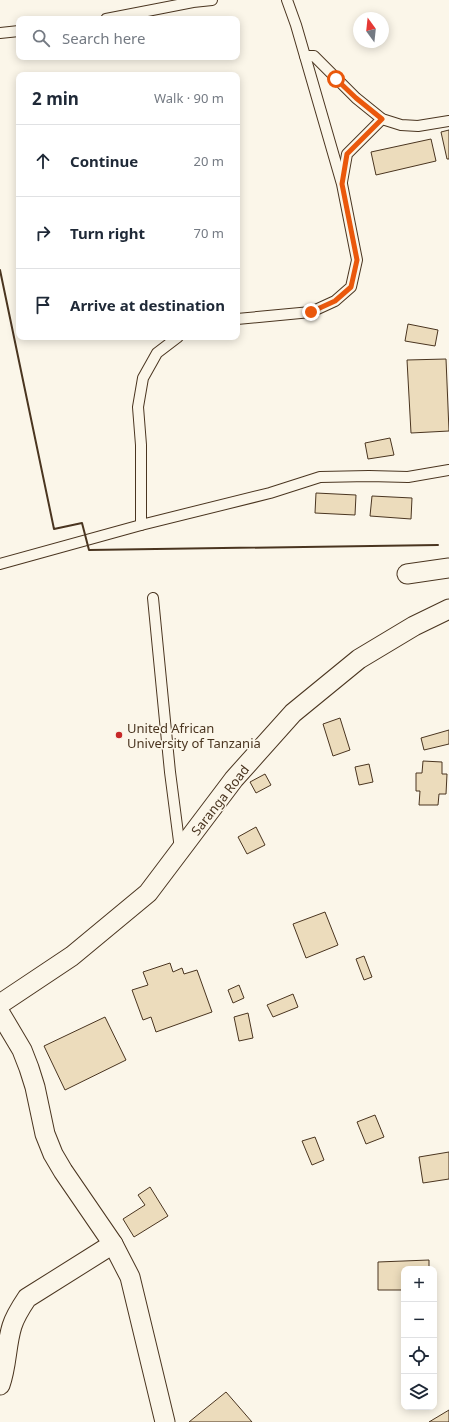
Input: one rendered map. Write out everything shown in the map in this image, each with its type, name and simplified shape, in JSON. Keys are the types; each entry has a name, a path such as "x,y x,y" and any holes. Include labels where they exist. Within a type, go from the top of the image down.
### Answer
{"street":[{"path":"407,574 449,568"},
{"name":"Saranga Road","path":"0,1004 72,956 148,893 234,779 293,713 358,659 414,626 449,609"},
{"path":"0,1013 22,1050 29,1068 35,1086 45,1134 53,1154 113,1244 130,1277 165,1422"},
{"path":"0,1385 4,1373 12,1324 27,1298 113,1244"}],"lane":[{"path":"121,16 193,2 212,0"},
{"path":"240,319 311,312 335,301 351,287 357,260 342,184 296,25 286,0"},
{"path":"0,33 16,31"},
{"path":"305,56 314,56 356,98 382,119 400,125 418,126 449,121"},
{"path":"342,184 347,154 382,119"},
{"path":"141,524 141,445 138,407 143,378 157,353 174,340"},
{"path":"0,564 141,524 270,493 320,477 408,477 449,470"},
{"path":"153,598 170,772 181,851"}],"building":[{"path":"449,130 449,159 447,159 441,132"},
{"path":"431,139 436,161 376,175 371,152"},
{"path":"408,324 438,330 435,346 405,341"},
{"path":"446,359 449,431 411,433 407,360"},
{"path":"390,438 394,455 368,459 365,443"},
{"path":"316,493 356,495 355,515 315,513"},
{"path":"372,496 412,498 411,519 370,516"},
{"path":"340,718 350,750 333,756 323,724"},
{"path":"449,730 449,744 424,750 421,738"},
{"path":"423,761 442,762 442,774 447,774 446,794 439,794 438,805 419,805 420,791 416,791 416,773 422,773"},
{"path":"369,764 373,782 359,785 355,767"},
{"path":"265,774 271,785 256,793 250,782"},
{"path":"256,827 265,845 247,854 238,837"},
{"path":"325,912 338,945 306,958 293,924"},
{"path":"364,956 372,977 364,980 356,959"},
{"path":"170,963 173,972 182,968 184,974 197,970 212,1012 156,1032 151,1017 143,1020 132,990 148,985 143,972"},
{"path":"239,985 244,998 233,1003 228,990"},
{"path":"293,994 298,1007 273,1017 267,1005"},
{"path":"248,1013 253,1038 239,1041 234,1017"},
{"path":"105,1017 126,1060 65,1090 44,1046"},
{"path":"375,1115 384,1137 366,1144 357,1122"},
{"path":"315,1137 324,1160 312,1165 302,1141"},
{"path":"449,1152 449,1179 423,1183 419,1157"},
{"path":"150,1187 168,1216 134,1237 123,1219 145,1205 138,1195"},
{"path":"429,1260 429,1266 401,1266 401,1290 378,1290 378,1262"},
{"path":"226,1392 252,1422 189,1422"},
{"path":"449,1410 449,1422 429,1422"}],"wall":[{"path":"0,270 54,529 82,523 89,550 438,545"}],"place":[{"name":"United African University of Tanzania","path":"119,735"}],"route":[{"path":"311,312 335,301 351,287 357,260 342,184 347,154 382,119 356,98 336,79"}]}
